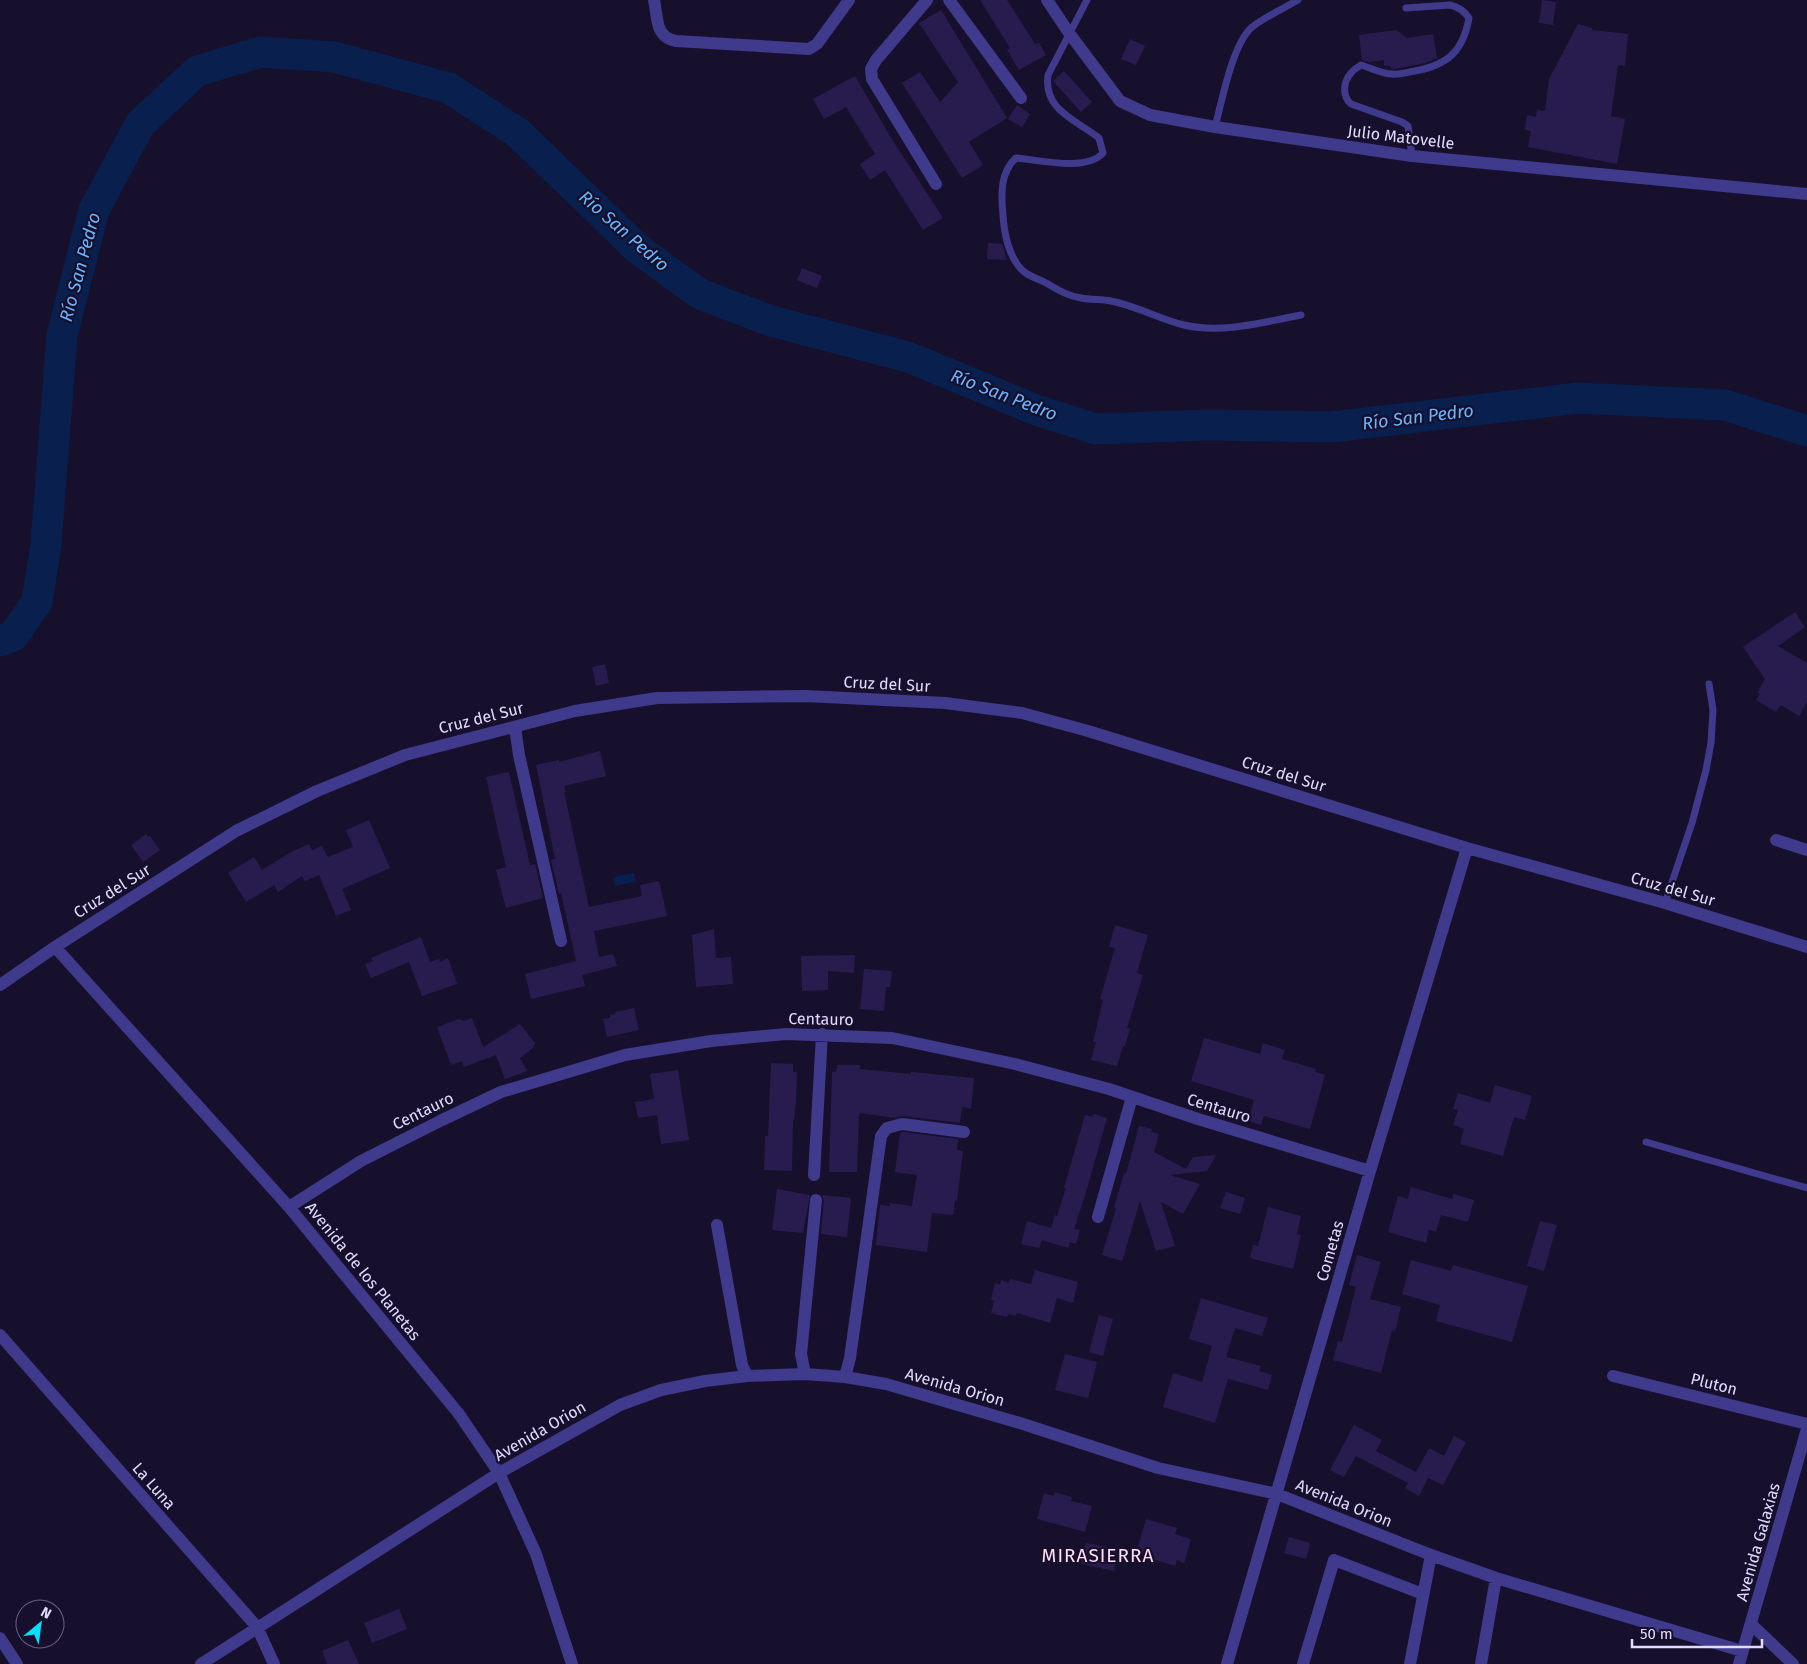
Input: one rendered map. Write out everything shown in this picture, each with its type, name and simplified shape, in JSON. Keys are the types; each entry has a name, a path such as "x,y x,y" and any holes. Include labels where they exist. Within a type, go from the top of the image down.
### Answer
{"street":[{"path":"654,0 661,34 666,39 809,49 818,44 850,0"},
{"path":"927,0 876,60 872,69 872,79 936,184"},
{"path":"950,0 1021,98"},
{"name":"Julio Matovelle","path":"1047,0 1069,33 1120,101 1150,115 1215,127 1412,156 1807,194"},
{"name":"Cruz del Sur","path":"0,985 55,947 236,831 317,791 405,755 575,711 657,698 806,696 945,703 1022,714 1088,731 1467,848 1665,903 1807,947"},
{"path":"515,727 519,755 561,941"},
{"path":"1776,840 1807,850"},
{"name":"Cometas","path":"1228,1664 1370,1171 1467,848"},
{"name":"Avenida de los Planetas","path":"55,947 289,1207 459,1414 499,1473 536,1554 572,1664"},
{"name":"Centauro","path":"289,1207 361,1161 440,1120 501,1092 625,1055 711,1041 786,1034 892,1038 1015,1064 1132,1097 1370,1171"},
{"path":"814,1175 822,1034"},
{"path":"1098,1217 1132,1097"},
{"path":"844,1377 850,1358 880,1136 887,1128 902,1124 964,1132"},
{"path":"805,1374 801,1354 816,1200"},
{"path":"717,1225 742,1365 747,1376"},
{"name":"La Luna","path":"0,1335 257,1627 274,1664"},
{"name":"Avenida Orion","path":"200,1664 499,1473 620,1405 661,1390 705,1381 747,1376 805,1374 844,1377 886,1384 1020,1423 1158,1468 1277,1494 1431,1555 1496,1578 1742,1651"},
{"name":"Pluton","path":"1613,1376 1807,1424"},
{"name":"Avenida Galaxias","path":"1739,1664 1807,1429"},
{"path":"1410,1664 1431,1555"},
{"path":"1303,1664 1334,1560 1423,1594"},
{"path":"1481,1664 1496,1578"},
{"path":"1751,1624 1794,1664"},
{"path":"0,1638 17,1664"}],"lane":[{"path":"1087,0 1048,75 1046,86 1049,98 1064,114 1099,138 1103,153 1099,158 1081,164 1016,158 1011,163 1002,188 1005,234 1014,260 1023,271 1061,292 1080,298 1112,301 1185,326 1208,328 1232,327 1301,315"},
{"path":"1215,127 1223,95 1240,44 1252,27 1298,0"},
{"path":"1406,8 1450,5 1457,6 1464,11 1469,18 1467,31 1458,49 1445,62 1403,73 1391,74 1361,65 1351,72 1346,82 1344,94 1346,100 1351,104 1402,122 1408,126 1412,156"},
{"path":"1665,903 1692,823 1706,770 1713,710 1709,684"},
{"path":"1646,1142 1807,1188"}],"water":[{"path":"634,873 636,882 615,886 613,877"}],"building":[{"path":"980,0 1007,0 1035,44 1039,43 1046,55 1019,70 1007,50 1010,48"},
{"path":"1542,0 1556,2 1553,25 1539,23"},
{"path":"941,10 1007,118 969,142 983,165 962,178 902,83 920,72 940,102 958,82 919,23"},
{"path":"1578,24 1592,28 1592,30 1628,34 1625,66 1618,65 1611,116 1625,119 1617,164 1528,147 1531,131 1525,130 1527,115 1536,117 1537,110 1545,111 1549,79"},
{"path":"1396,30 1407,38 1433,34 1437,58 1425,63 1395,69 1391,69 1390,66 1384,66 1384,60 1369,62 1362,60 1359,35"},
{"path":"1130,39 1145,46 1136,65 1121,59"},
{"path":"1064,71 1092,102 1081,112 1053,81"},
{"path":"855,76 893,141 943,218 923,230 885,170 870,180 860,164 875,154 846,107 824,119 813,99"},
{"path":"1017,105 1030,114 1022,127 1008,119"},
{"path":"988,243 1002,244 1007,260 987,259"},
{"path":"802,268 822,276 817,288 797,280"},
{"path":"1795,612 1805,627 1778,646 1807,663 1807,702 1799,716 1781,705 1776,712 1756,700 1760,694 1757,693 1765,679 1743,647"},
{"path":"605,664 609,683 596,686 592,667"},
{"path":"600,751 606,776 564,786 589,907 642,896 640,885 659,881 667,916 594,931 599,957 613,954 617,966 582,975 585,986 531,999 525,974 576,961 561,893 559,894 551,860 555,859 536,765 559,760 559,762"},
{"path":"509,772 530,865 535,864 543,898 506,908 496,870 506,867 486,777"},
{"path":"369,820 390,868 342,889 351,910 336,916 319,875 305,881 302,876 278,892 274,885 246,902 228,873 254,857 262,870 291,852 309,844 312,850 322,846 328,857 353,847 346,830"},
{"path":"146,834 148,837 150,836 160,850 143,862 131,845"},
{"path":"1115,925 1148,935 1137,973 1143,975 1127,1028 1130,1029 1117,1066 1091,1060 1096,1042 1093,1042 1103,1000 1100,999 1115,948 1109,947"},
{"path":"714,929 716,958 731,957 733,984 696,987 692,935"},
{"path":"421,937 430,962 439,959 440,962 448,958 457,984 422,996 409,962 371,978 365,964 373,961 371,958"},
{"path":"855,955 854,973 828,971 828,990 802,991 801,956"},
{"path":"864,969 892,971 890,987 886,987 884,1011 860,1009"},
{"path":"634,1008 639,1030 607,1037 603,1019 610,1018 610,1015 616,1014 615,1012"},
{"path":"472,1018 483,1047 520,1024 535,1043 533,1048 520,1058 527,1071 505,1079 496,1055 464,1067 462,1061 451,1065 437,1027 459,1019 464,1021"},
{"path":"1204,1038 1260,1054 1263,1043 1285,1050 1282,1059 1316,1069 1315,1072 1325,1075 1310,1129 1264,1116 1261,1125 1248,1121 1254,1100 1191,1081"},
{"path":"771,1063 793,1064 793,1072 797,1072 793,1120 792,1171 764,1170 765,1136 768,1136"},
{"path":"837,1065 860,1065 860,1069 974,1078 971,1109 962,1107 960,1123 859,1113 857,1172 829,1172 832,1072 836,1072"},
{"path":"678,1070 689,1140 661,1144 657,1115 638,1118 635,1102 654,1099 650,1074"},
{"path":"1495,1085 1532,1096 1525,1120 1514,1117 1503,1156 1460,1144 1464,1129 1453,1125 1458,1110 1453,1109 1458,1093 1490,1103"},
{"path":"1094,1114 1107,1118 1074,1229 1080,1230 1076,1244 1070,1242 1068,1248 1042,1240 1039,1248 1021,1244 1027,1221 1051,1228 1066,1188 1064,1188 1085,1115 1093,1117"},
{"path":"1139,1126 1152,1129 1151,1132 1159,1134 1154,1152 1186,1169 1193,1157 1216,1155 1207,1171 1170,1175 1200,1184 1183,1214 1161,1202 1175,1246 1156,1251 1140,1201 1122,1261 1102,1255 1116,1208 1114,1207 1124,1173 1126,1174"},
{"path":"900,1133 958,1139 957,1150 963,1151 957,1201 955,1200 953,1215 932,1213 927,1252 876,1245 880,1205 890,1206 890,1203 912,1206 917,1175 895,1172"},
{"path":"1411,1187 1452,1199 1453,1194 1474,1200 1468,1222 1441,1215 1436,1232 1429,1230 1426,1243 1388,1232 1398,1196 1408,1199"},
{"path":"777,1189 810,1195 803,1233 772,1230"},
{"path":"1226,1192 1245,1198 1240,1214 1220,1208"},
{"path":"822,1195 851,1198 847,1237 821,1234 824,1201"},
{"path":"1268,1207 1301,1216 1297,1234 1301,1235 1293,1269 1250,1258 1253,1245 1258,1246"},
{"path":"1540,1221 1557,1225 1544,1271 1527,1266"},
{"path":"1357,1255 1381,1262 1370,1299 1401,1307 1395,1331 1392,1330 1381,1373 1333,1360 1338,1341 1342,1342 1356,1287 1349,1285"},
{"path":"1411,1260 1451,1271 1453,1265 1528,1286 1512,1342 1436,1321 1440,1305 1402,1294"},
{"path":"1035,1270 1078,1282 1073,1303 1057,1298 1050,1323 1017,1313 1016,1316 1008,1314 1007,1317 991,1313 994,1301 991,1300 995,1283 1000,1285 1001,1280 1009,1283 1010,1279 1031,1284"},
{"path":"1201,1298 1268,1318 1262,1336 1235,1328 1226,1357 1261,1366 1259,1371 1272,1375 1268,1390 1228,1379 1215,1423 1163,1407 1173,1373 1202,1382 1212,1346 1189,1339"},
{"path":"1099,1315 1113,1319 1103,1356 1089,1352"},
{"path":"1065,1354 1097,1362 1088,1398 1055,1390"},
{"path":"1354,1425 1382,1440 1376,1451 1416,1472 1429,1448 1444,1456 1454,1436 1466,1442 1443,1485 1428,1478 1419,1496 1405,1488 1408,1483 1356,1456 1344,1477 1330,1470"},
{"path":"1055,1492 1072,1497 1071,1501 1092,1506 1085,1532 1037,1519 1044,1493 1054,1496"},
{"path":"1146,1519 1177,1528 1175,1534 1191,1539 1184,1563 1177,1560 1175,1566 1136,1554"},
{"path":"1289,1537 1310,1543 1306,1559 1284,1553"},
{"path":"1086,1543 1118,1549 1114,1571 1081,1564"},
{"path":"399,1609 407,1629 372,1643 364,1623"},
{"path":"348,1640 359,1664 327,1664 322,1651"}],"waterway":[{"name":"Río San Pedro","path":"0,641 13,636 37,602 46,544 62,335 94,210 140,124 197,71 261,52 334,57 449,88 518,133 639,250 700,294 771,321 908,357 1036,410 1096,429 1206,425 1332,427 1578,398 1725,405 1807,431"}],"district":[{"name":"MIRASIERRA","path":"1098,1555"}]}
